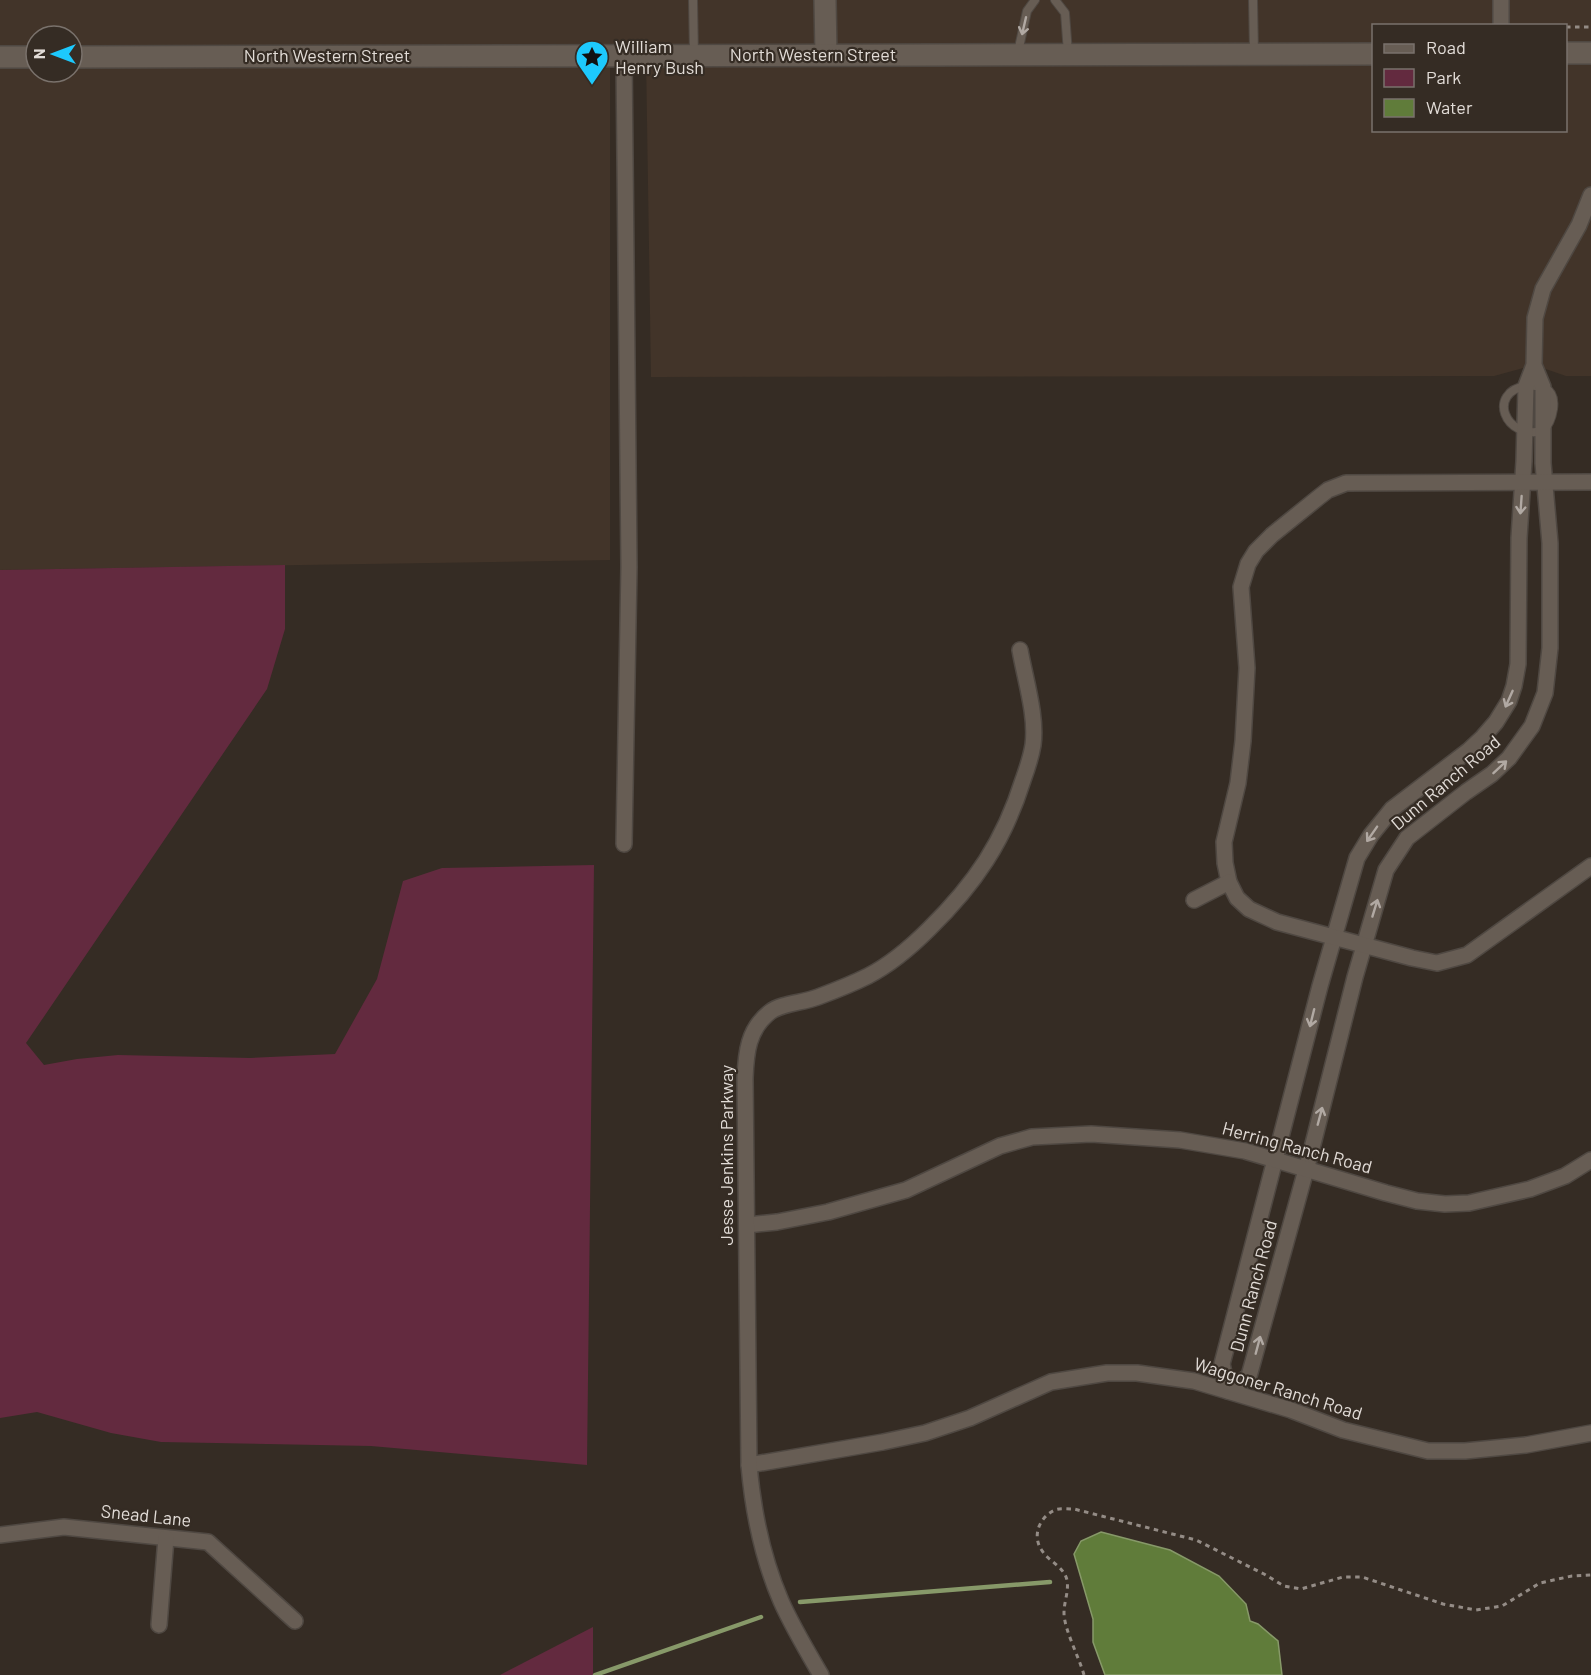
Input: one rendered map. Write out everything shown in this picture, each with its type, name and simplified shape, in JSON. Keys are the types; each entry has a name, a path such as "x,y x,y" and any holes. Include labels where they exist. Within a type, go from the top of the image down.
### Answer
{"main road":[{"path":"825,0 826,54"},
{"path":"1567,53 1591,53"},
{"name":"North Western Street","path":"84,57 1372,54"},
{"path":"0,57 24,57"}],"street":[{"path":"1501,0 1501,24"},
{"path":"624,56 629,555 624,844"},
{"name":"Dunn Ranch Road","path":"1534,364 1543,387 1545,482 1550,543 1549,671 1540,708 1524,741 1509,758 1492,774 1407,838 1386,870 1356,943 1306,1168 1249,1376 1228,1391 1222,1364 1333,937 1357,858 1371,835 1392,809 1468,752 1496,722 1509,701 1518,664 1519,538 1526,386 1534,364 1535,318 1543,289 1579,225 1591,195"},
{"path":"1591,482 1346,483 1328,490 1272,535 1256,551 1248,564 1241,587 1247,668 1240,762 1224,842 1229,882 1237,898 1249,909 1263,917 1426,962 1437,963 1460,958 1484,944 1591,866"},
{"name":"Jesse Jenkins Parkway","path":"821,1675 782,1603 765,1558 751,1492 746,1078 749,1040 762,1019 771,1011 818,997 869,975 905,951 957,902 991,856 1005,830 1019,794 1033,746 1032,714 1020,650"},
{"path":"1194,900 1229,882"},
{"name":"Herring Ranch Road","path":"747,1225 828,1212 906,1191 1000,1146 1032,1137 1092,1134 1180,1140 1245,1151 1406,1198 1445,1204 1469,1203 1530,1189 1565,1176 1591,1160"},
{"name":"Waggoner Ranch Road","path":"749,1465 873,1444 925,1432 970,1418 1051,1382 1087,1375 1137,1373 1194,1381 1291,1410 1353,1433 1428,1451 1465,1451 1526,1445 1591,1433"},
{"name":"Snead Lane","path":"0,1535 64,1527 208,1542 295,1621"},
{"path":"159,1625 166,1538"}],"lane":[{"path":"693,0 694,56"},
{"path":"1017,55 1027,11 1035,0"},
{"path":"1055,0 1065,13 1068,54"},
{"path":"1253,0 1254,54"},
{"path":"1526,386 1543,387"},
{"path":"1525,432 1543,431"}],"path":[{"path":"1567,27 1591,27"},
{"path":"1084,1675 1064,1612 1068,1593 1067,1577 1058,1565 1042,1551 1036,1534 1041,1521 1057,1509 1074,1509 1196,1540 1284,1586 1302,1589 1343,1577 1362,1577 1443,1604 1476,1610 1502,1606 1540,1582 1591,1575"}],"shaded area":[{"path":"0,0 1591,0 1591,376 1566,376 1534,365 1494,376 651,377 646,56 610,56 610,560 0,570"}],"green space":[{"path":"285,565 285,629 267,689 26,1043 44,1065 118,1055 250,1058 335,1054 377,979 403,881 442,868 594,865 587,1465 371,1446 161,1442 111,1433 37,1412 0,1418 0,570"},
{"path":"593,1627 593,1675 500,1675"}],"water":[{"path":"1101,1532 1170,1550 1219,1576 1246,1604 1250,1621 1258,1624 1278,1641 1282,1675 1105,1675 1093,1642 1093,1619 1074,1554 1081,1541"}],"waterway":[{"path":"800,1602 1050,1582"},
{"path":"595,1675 761,1617"}],"place":[{"name":"William Henry Bush","path":"592,86"}]}
